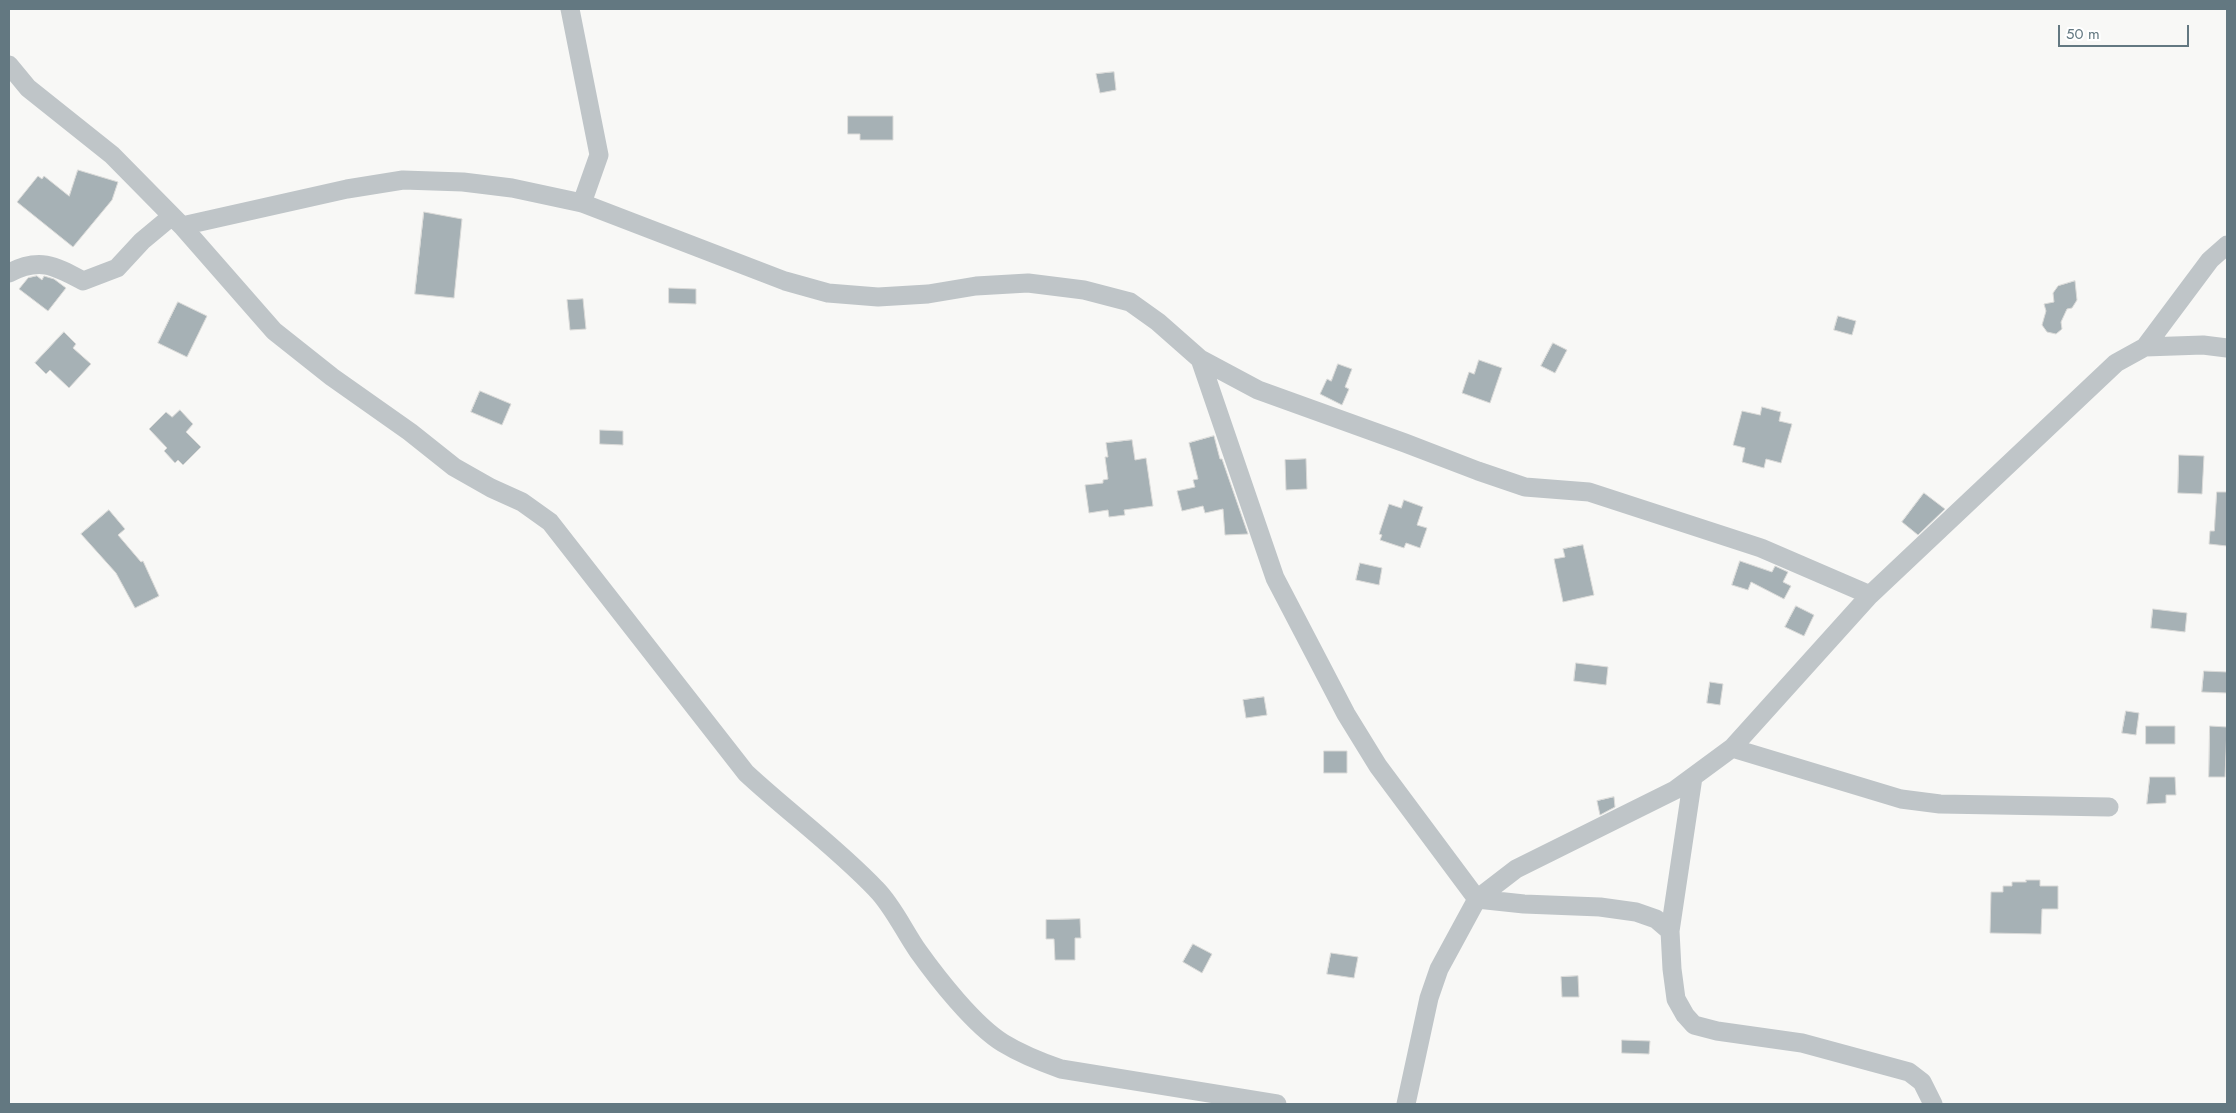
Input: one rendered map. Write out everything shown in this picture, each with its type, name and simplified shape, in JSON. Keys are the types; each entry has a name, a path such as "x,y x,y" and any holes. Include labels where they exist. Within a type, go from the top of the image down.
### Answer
{"street":[{"path":"570,9 599,155 582,202"},
{"path":"9,65 28,88 112,155 177,221 281,337 332,377 410,432 454,467 491,488 522,502 550,522 746,773 777,802 828,843 878,890 919,952 969,1013 1001,1042 1034,1059 1061,1069 1277,1104"},
{"path":"9,273 23,266 53,265 83,281 117,268 142,241 177,221 347,189 403,180 463,182 493,186 582,202 785,282 828,293 878,297 928,294 976,286 1028,283 1084,290 1130,302 1158,322 1200,359 1258,390 1405,442 1478,472 1525,486 1589,492 1761,548 1870,595"},
{"path":"2146,347 2210,260 2227,245"},
{"path":"1406,1104 1432,991 1440,968 1477,900 1516,869 1675,790 1732,748 1870,595 2116,363 2146,347 2203,344 2227,348"},
{"path":"1200,359 1275,578 1346,714 1378,766 1477,900 1600,907 1636,912 1656,919 1670,931"},
{"path":"1732,748 1901,798 1940,804 2109,807"},
{"path":"1693,777 1670,931 1676,999 1684,1014 1694,1025 1716,1031 1764,1036 1802,1043 1909,1072 1922,1082 1933,1104"}],"building":[{"path":"1114,72 1116,90 1100,93 1096,74"},
{"path":"848,116 893,116 893,140 860,140 860,134 848,134"},
{"path":"78,170 118,182 112,200 73,247 17,202 38,176 42,179 44,176 69,196"},
{"path":"424,212 462,219 454,298 415,294"},
{"path":"37,276 42,280 44,276 54,279 66,288 48,311 19,289 28,278"},
{"path":"2075,281 2077,300 2072,308 2067,309 2061,322 2062,329 2056,334 2047,332 2042,325 2046,311 2044,304 2054,302 2053,293 2058,286"},
{"path":"669,288 696,289 696,304 669,303"},
{"path":"583,299 586,329 570,330 567,300"},
{"path":"178,302 207,316 187,357 158,343"},
{"path":"1838,316 1856,321 1852,335 1834,330"},
{"path":"64,332 76,344 73,348 91,364 69,388 50,370 46,374 35,363"},
{"path":"1553,343 1567,350 1555,373 1541,366"},
{"path":"1479,360 1502,368 1490,403 1462,393 1469,372 1474,374"},
{"path":"1338,364 1352,369 1345,387 1349,389 1342,405 1320,394 1327,379 1331,381"},
{"path":"480,391 511,404 502,425 471,412"},
{"path":"1762,407 1781,412 1779,421 1792,424 1781,463 1766,459 1764,468 1742,462 1745,448 1733,445 1742,411 1760,415"},
{"path":"180,410 193,424 186,432 201,447 183,465 178,460 175,463 164,451 167,448 149,429 166,412 172,417"},
{"path":"600,430 623,431 623,445 600,444"},
{"path":"1214,436 1220,459 1222,459 1248,534 1225,535 1223,509 1205,513 1203,506 1182,511 1177,491 1195,487 1193,480 1198,479 1189,443"},
{"path":"1132,440 1135,460 1146,458 1153,506 1124,510 1125,515 1109,517 1108,510 1089,513 1085,485 1103,483 1103,480 1108,479 1105,457 1108,457 1106,443"},
{"path":"2179,455 2204,456 2202,494 2178,493"},
{"path":"1306,459 1307,489 1286,490 1285,460"},
{"path":"2217,492 2227,492 2227,546 2209,544 2210,531 2214,531"},
{"path":"1924,493 1945,509 1918,535 1902,522"},
{"path":"1404,500 1423,507 1417,525 1427,528 1420,548 1406,543 1404,548 1380,540 1382,535 1379,534 1389,504 1401,508"},
{"path":"109,510 125,529 118,535 141,562 143,561 159,596 135,608 116,573 81,534"},
{"path":"1583,545 1594,595 1563,602 1554,559 1565,557 1563,549"},
{"path":"1740,561 1772,572 1775,566 1788,572 1783,582 1791,586 1784,599 1751,582 1748,590 1732,585"},
{"path":"1360,563 1382,568 1379,585 1356,580"},
{"path":"1796,606 1814,615 1804,636 1785,627"},
{"path":"2153,609 2187,613 2185,632 2151,628"},
{"path":"1576,663 1608,667 1606,685 1574,681"},
{"path":"2204,671 2227,672 2227,693 2202,692"},
{"path":"1710,682 1723,684 1720,705 1707,703"},
{"path":"1264,697 1267,715 1246,718 1243,700"},
{"path":"2126,711 2139,713 2136,735 2122,733"},
{"path":"2146,726 2175,726 2175,744 2146,744"},
{"path":"2210,726 2227,727 2225,777 2209,777"},
{"path":"1324,751 1347,751 1347,773 1324,773"},
{"path":"2150,777 2175,777 2176,795 2166,795 2166,803 2147,804"},
{"path":"1614,797 1615,807 1600,815 1597,801"},
{"path":"2026,880 2040,880 2040,886 2058,886 2058,909 2042,909 2041,934 1990,933 1991,892 2003,892 2003,886 2012,886 2012,882 2026,882"},
{"path":"1080,919 1081,938 1075,938 1075,960 1055,960 1054,939 1046,939 1046,920"},
{"path":"1193,944 1212,954 1202,973 1183,962"},
{"path":"1331,953 1358,957 1354,978 1327,974"},
{"path":"1578,976 1579,997 1562,997 1561,977"},
{"path":"1622,1040 1650,1041 1649,1054 1622,1053"}]}
